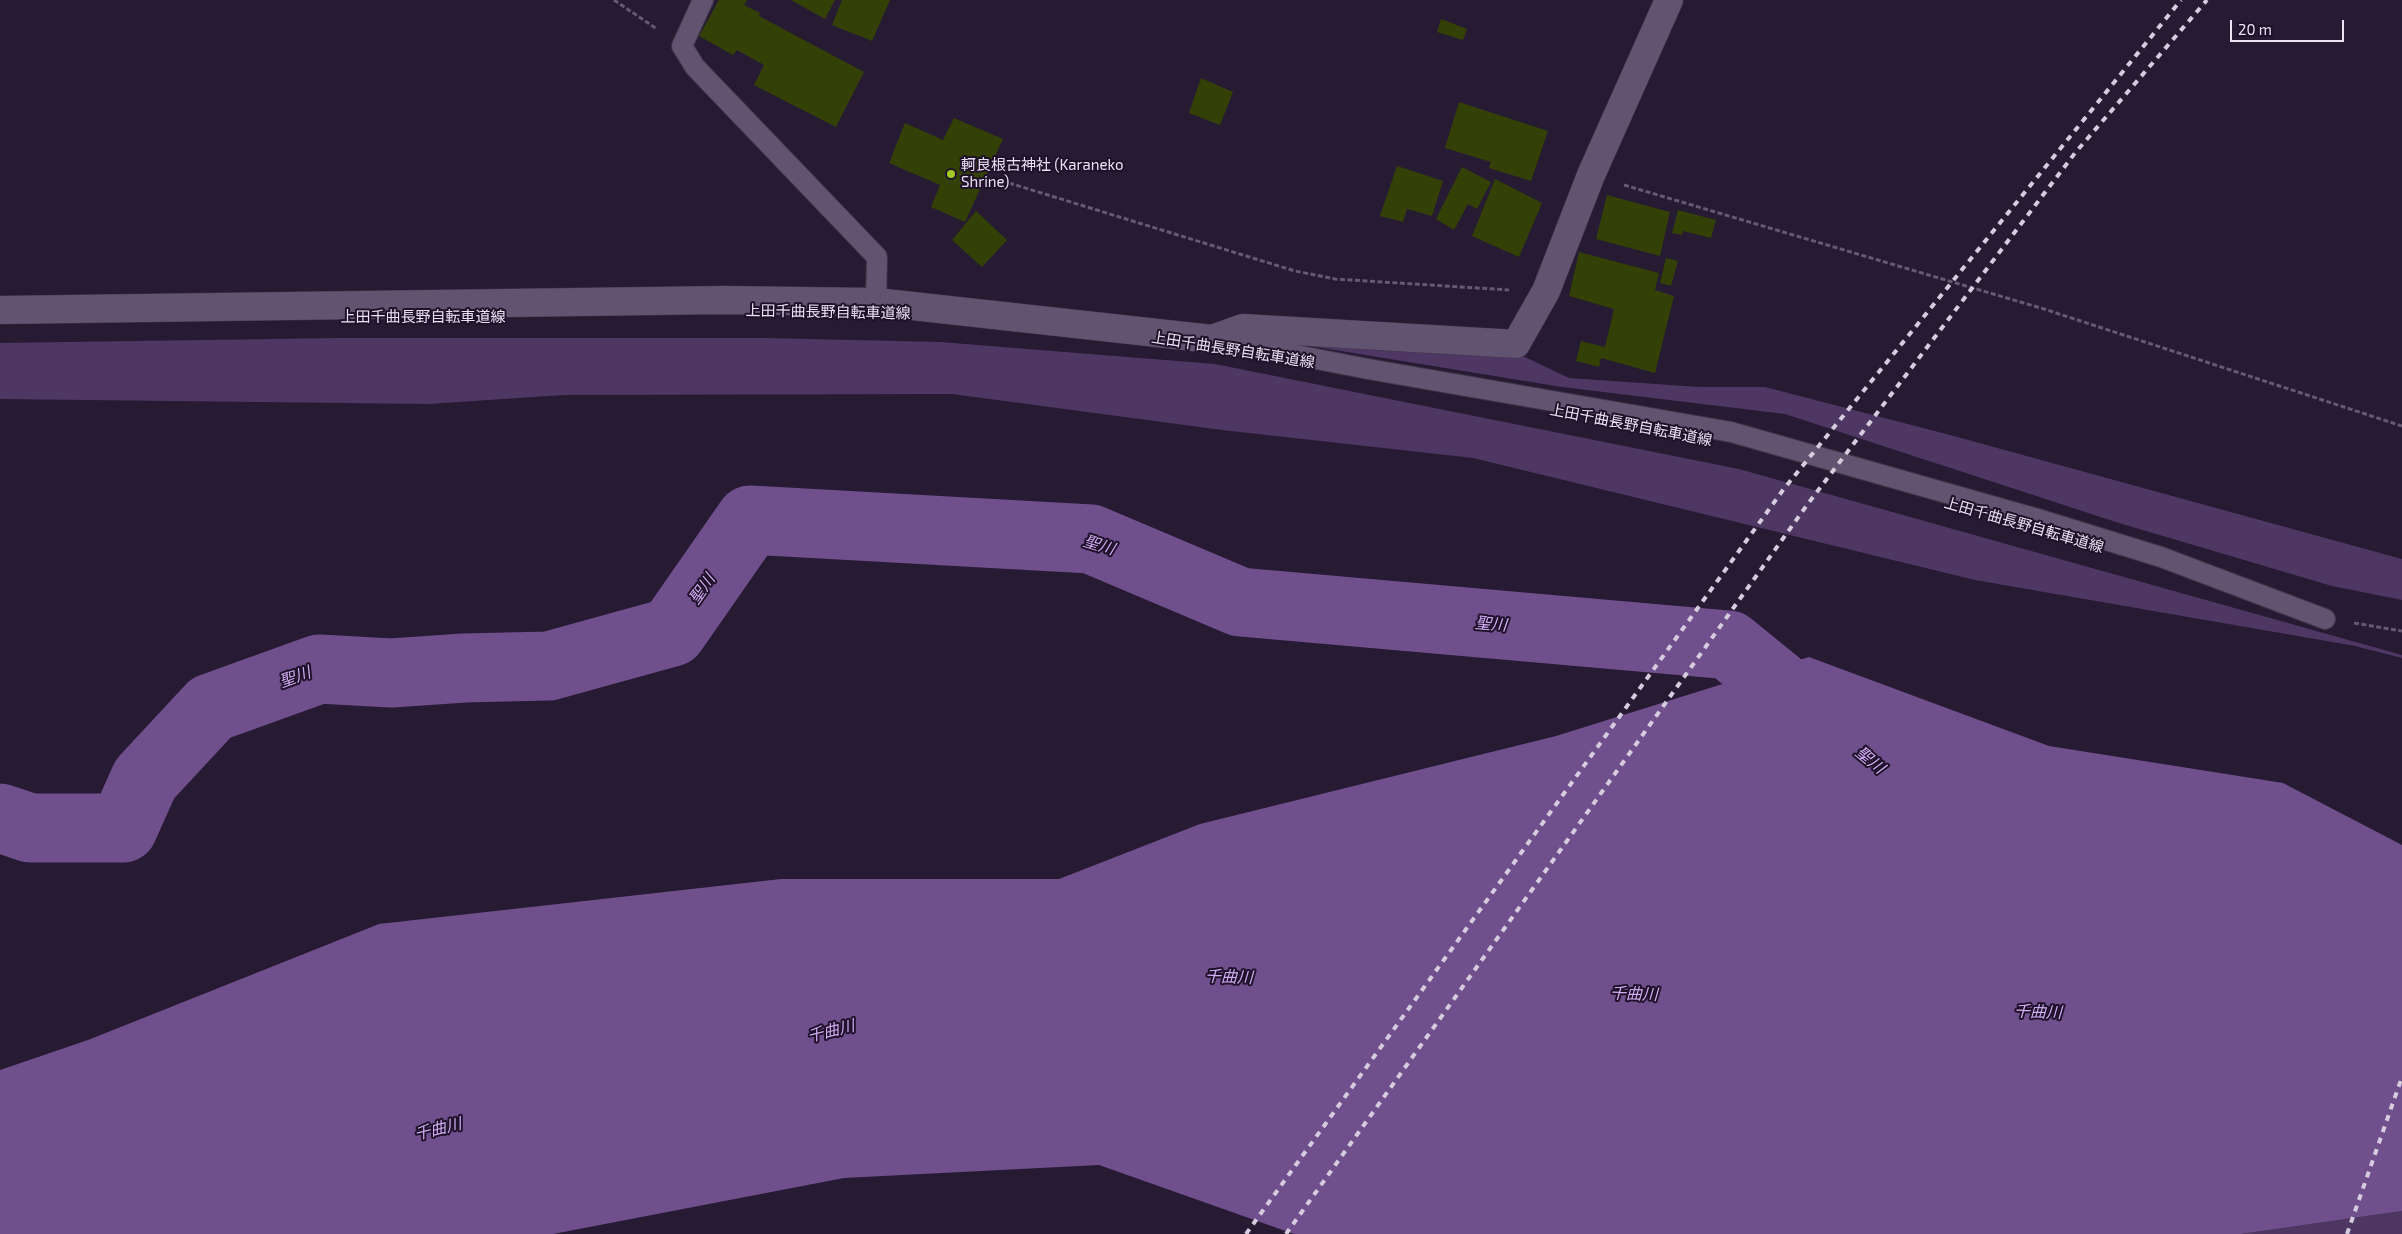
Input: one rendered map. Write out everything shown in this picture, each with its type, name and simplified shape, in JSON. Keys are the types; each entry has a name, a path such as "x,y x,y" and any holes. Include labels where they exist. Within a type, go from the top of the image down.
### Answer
{"street":[{"path":"0,310 724,300 876,302 1212,338 1243,328 1516,344 1546,291 1591,175 1669,0"}],"lane":[{"path":"703,0 682,46 695,67 877,257 876,302"},
{"path":"1212,338 1368,369 1731,432 2038,519 2161,557 2325,619"}],"path":[{"path":"614,0 682,46"},
{"path":"1591,175 2044,309 2402,426"},
{"path":"1009,183 1295,271 1335,279 1546,291"},
{"path":"2325,619 2402,630"}],"shaded area":[{"path":"339,338 765,338 940,342 1215,364 1739,469 2402,655 2402,658 2355,646 1975,580 1473,458 1222,430 952,394 564,395 429,404 0,399 0,343"},
{"path":"1267,339 1525,357 1569,378 1699,387 1765,387 1950,435 2402,559 2402,600 2332,586 2119,523 1785,414 1562,387"},
{"path":"2402,1211 2402,1234 2241,1234"}],"water":[{"name":"千曲川","path":"1809,657 2049,746 2283,783 2402,845 2402,1211 2241,1234 1294,1234 1099,1165 844,1178 553,1234 0,1234 0,1070 88,1040 379,924 781,879 1059,879 1200,824 1556,736"}],"building":[{"path":"719,0 747,0 744,5 760,13 759,16 864,72 836,127 754,85 764,65 737,50 733,55 699,36"},
{"path":"791,0 835,0 825,19"},
{"path":"842,0 890,0 872,41 832,25"},
{"path":"1441,19 1467,29 1463,40 1437,32"},
{"path":"1201,78 1233,92 1220,125 1189,113"},
{"path":"1459,102 1548,131 1531,181 1489,168 1491,162 1445,148"},
{"name":"軻良根古神社 (Karaneko Shrine)","path":"954,118 1003,139 965,222 931,207 940,185 889,163 905,123 943,140"},
{"path":"1397,166 1443,181 1432,216 1407,209 1403,222 1380,216"},
{"path":"1462,167 1491,182 1477,209 1468,204 1454,230 1436,219"},
{"path":"1495,179 1542,203 1519,257 1472,236"},
{"path":"1607,195 1670,212 1660,256 1596,239"},
{"path":"1678,210 1716,220 1711,238 1683,231 1682,235 1672,233"},
{"path":"976,211 1007,240 982,267 952,240"},
{"path":"1579,252 1659,273 1655,290 1674,296 1655,373 1601,358 1599,367 1576,361 1581,341 1605,347 1614,309 1569,296"},
{"path":"1666,258 1678,261 1671,286 1660,283"}],"waterway":[{"name":"聖川","path":"0,818 30,828 123,828 145,779 211,708 319,669 391,673 464,668 549,666 672,632 750,520 1091,539 1240,602 1729,645 1836,732"}],"railway":[{"path":"1246,1234 1783,490 2181,0"},
{"path":"1286,1234 1807,505 2075,153 2207,0"},
{"path":"2347,1234 2402,1077"}],"place":[{"name":"軻良根古神社 (Karaneko Shrine)","path":"951,174"}]}
